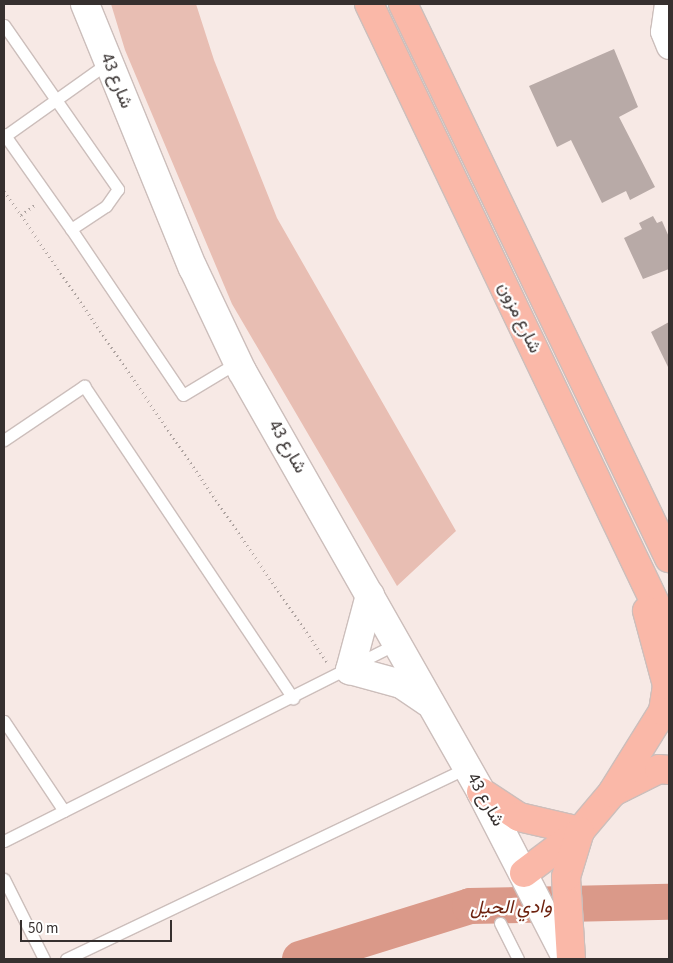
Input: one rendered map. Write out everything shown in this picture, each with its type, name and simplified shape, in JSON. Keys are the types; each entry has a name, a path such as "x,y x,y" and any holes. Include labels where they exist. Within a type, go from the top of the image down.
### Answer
{"main road":[{"name":"شارع مزون","path":"369,4 669,632"},
{"name":"شارع مزون","path":"403,4 669,558"},
{"path":"524,873 580,831 612,793 663,711 668,685 623,536"},
{"path":"612,793 659,769 669,770"},
{"path":"482,792 520,817 580,831"},
{"path":"571,959 566,877 580,831"}],"street":[{"name":"شارع 43","path":"85,4 193,268 238,362 482,792 567,959"},
{"path":"415,4 442,84"},
{"path":"668,4 663,32 669,47"},
{"path":"370,595 343,673 401,684 432,704"}],"lane":[{"path":"4,25 118,189 106,206 71,229"},
{"path":"109,62 4,135 71,229 183,395 238,362"},
{"path":"4,440 84,386 293,698"},
{"path":"4,841 343,673 397,643"},
{"path":"4,721 64,811"},
{"path":"66,959 468,768"},
{"path":"4,879 44,959"},
{"path":"500,923 518,959"}],"path":[{"path":"4,191 343,673"},
{"path":"20,215 48,197"}],"shaded area":[{"path":"111,4 196,4 214,60 277,218 456,531 397,586 232,304 125,50"}],"building":[{"path":"614,49 638,107 619,117 655,187 630,200 626,191 602,203 571,140 557,147 529,86"},
{"path":"653,216 657,223 662,221 669,237 669,269 643,279 624,238 642,229 639,223"},
{"path":"669,322 669,369 651,332"}],"waterway":[{"name":"وادي الحيل","path":"300,959 470,906 669,902"}]}
